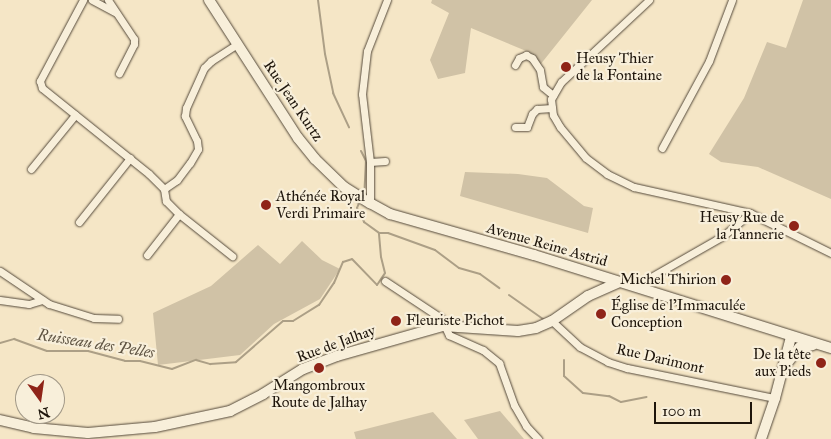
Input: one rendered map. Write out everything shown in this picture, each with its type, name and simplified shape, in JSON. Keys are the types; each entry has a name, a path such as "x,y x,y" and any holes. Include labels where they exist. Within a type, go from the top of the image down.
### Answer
{"main road":[{"name":"Rue Jean Kurtz","path":"209,0 298,138 315,159 344,186 370,203"},
{"name":"Avenue Reine Astrid","path":"370,203 399,216 831,348"},
{"name":"Rue de Jalhay","path":"0,420 61,432 101,432 154,427 230,411 314,364 443,326 518,331 536,328 552,321 588,296 620,282"},
{"path":"775,398 791,337"},
{"path":"761,439 793,353 799,348 819,345"}],"street":[{"path":"82,0 40,81 42,88 130,158 164,189 166,200 179,214 232,256"},
{"path":"92,0 118,14"},
{"path":"108,0 132,33 134,44 120,73"},
{"path":"370,203 370,162 362,94 367,51 387,0"},
{"path":"648,0 561,82 553,95 552,108 560,127 586,158 607,174 651,192 750,213 831,253"},
{"path":"662,148 709,61 732,0"},
{"path":"164,189 177,180 190,164 198,149 197,141 185,116 186,108 204,68 211,61 237,44"},
{"path":"516,65 519,58 526,55 532,58 540,70 543,87 553,95"},
{"path":"515,127 526,127 537,109 552,108"},
{"path":"31,169 75,115"},
{"path":"79,222 130,158"},
{"path":"370,162 385,161"},
{"path":"639,288 644,282 722,236 750,213"},
{"path":"147,255 179,214"},
{"path":"0,270 42,300 61,309 80,314 118,319"},
{"path":"386,281 441,318 443,326 449,335 483,350 499,363 514,405 526,426 538,439"},
{"path":"0,300 28,304 42,300"},
{"name":"Rue Darimont","path":"552,321 580,346 608,362 627,368 775,398"}],"shaded area":[{"path":"432,0 592,0 540,65 531,53 471,28 465,73 438,79 430,60 449,13 431,3"},
{"path":"803,0 831,0 831,199 758,167 721,162 709,154 744,98 767,42 786,48"},
{"path":"465,172 518,174 547,178 584,206 593,208 588,233 460,196"},
{"path":"302,241 322,260 340,269 320,299 274,324 240,355 158,365 153,313 211,286 258,245 280,264"},
{"path":"500,411 524,439 478,439 464,420"},
{"path":"433,412 457,439 356,439 354,432"}],"waterway":[{"path":"318,0 325,54 333,93 349,128"},
{"path":"361,151 366,161 364,194"},
{"path":"359,203 357,208 364,222 379,233 388,233 435,250 459,268 480,274 499,288"},
{"name":"Ruisseau des Pelles","path":"0,343 14,339 47,351 88,351 125,361 140,361 172,369 196,360 210,364 236,362 283,321 293,321 319,305 334,283 343,262 352,259 377,285 385,273 381,257 379,233"},
{"path":"509,295 543,319"},
{"path":"564,360 564,376 583,393 609,396 621,402 647,397"}],"place":[{"name":"Heusy Thier de la Fontaine","path":"566,67"},
{"name":"Athénée Royal Verdi Primaire","path":"266,205"},
{"name":"Heusy Rue de la Tannerie","path":"794,226"},
{"name":"Michel Thirion","path":"726,280"},
{"name":"Église de l’Immaculée Conception","path":"601,314"},
{"name":"Fleuriste Pichot","path":"396,321"},
{"name":"De la tête aux Pieds","path":"821,363"},
{"name":"Mangombroux Route de Jalhay","path":"319,368"}]}
